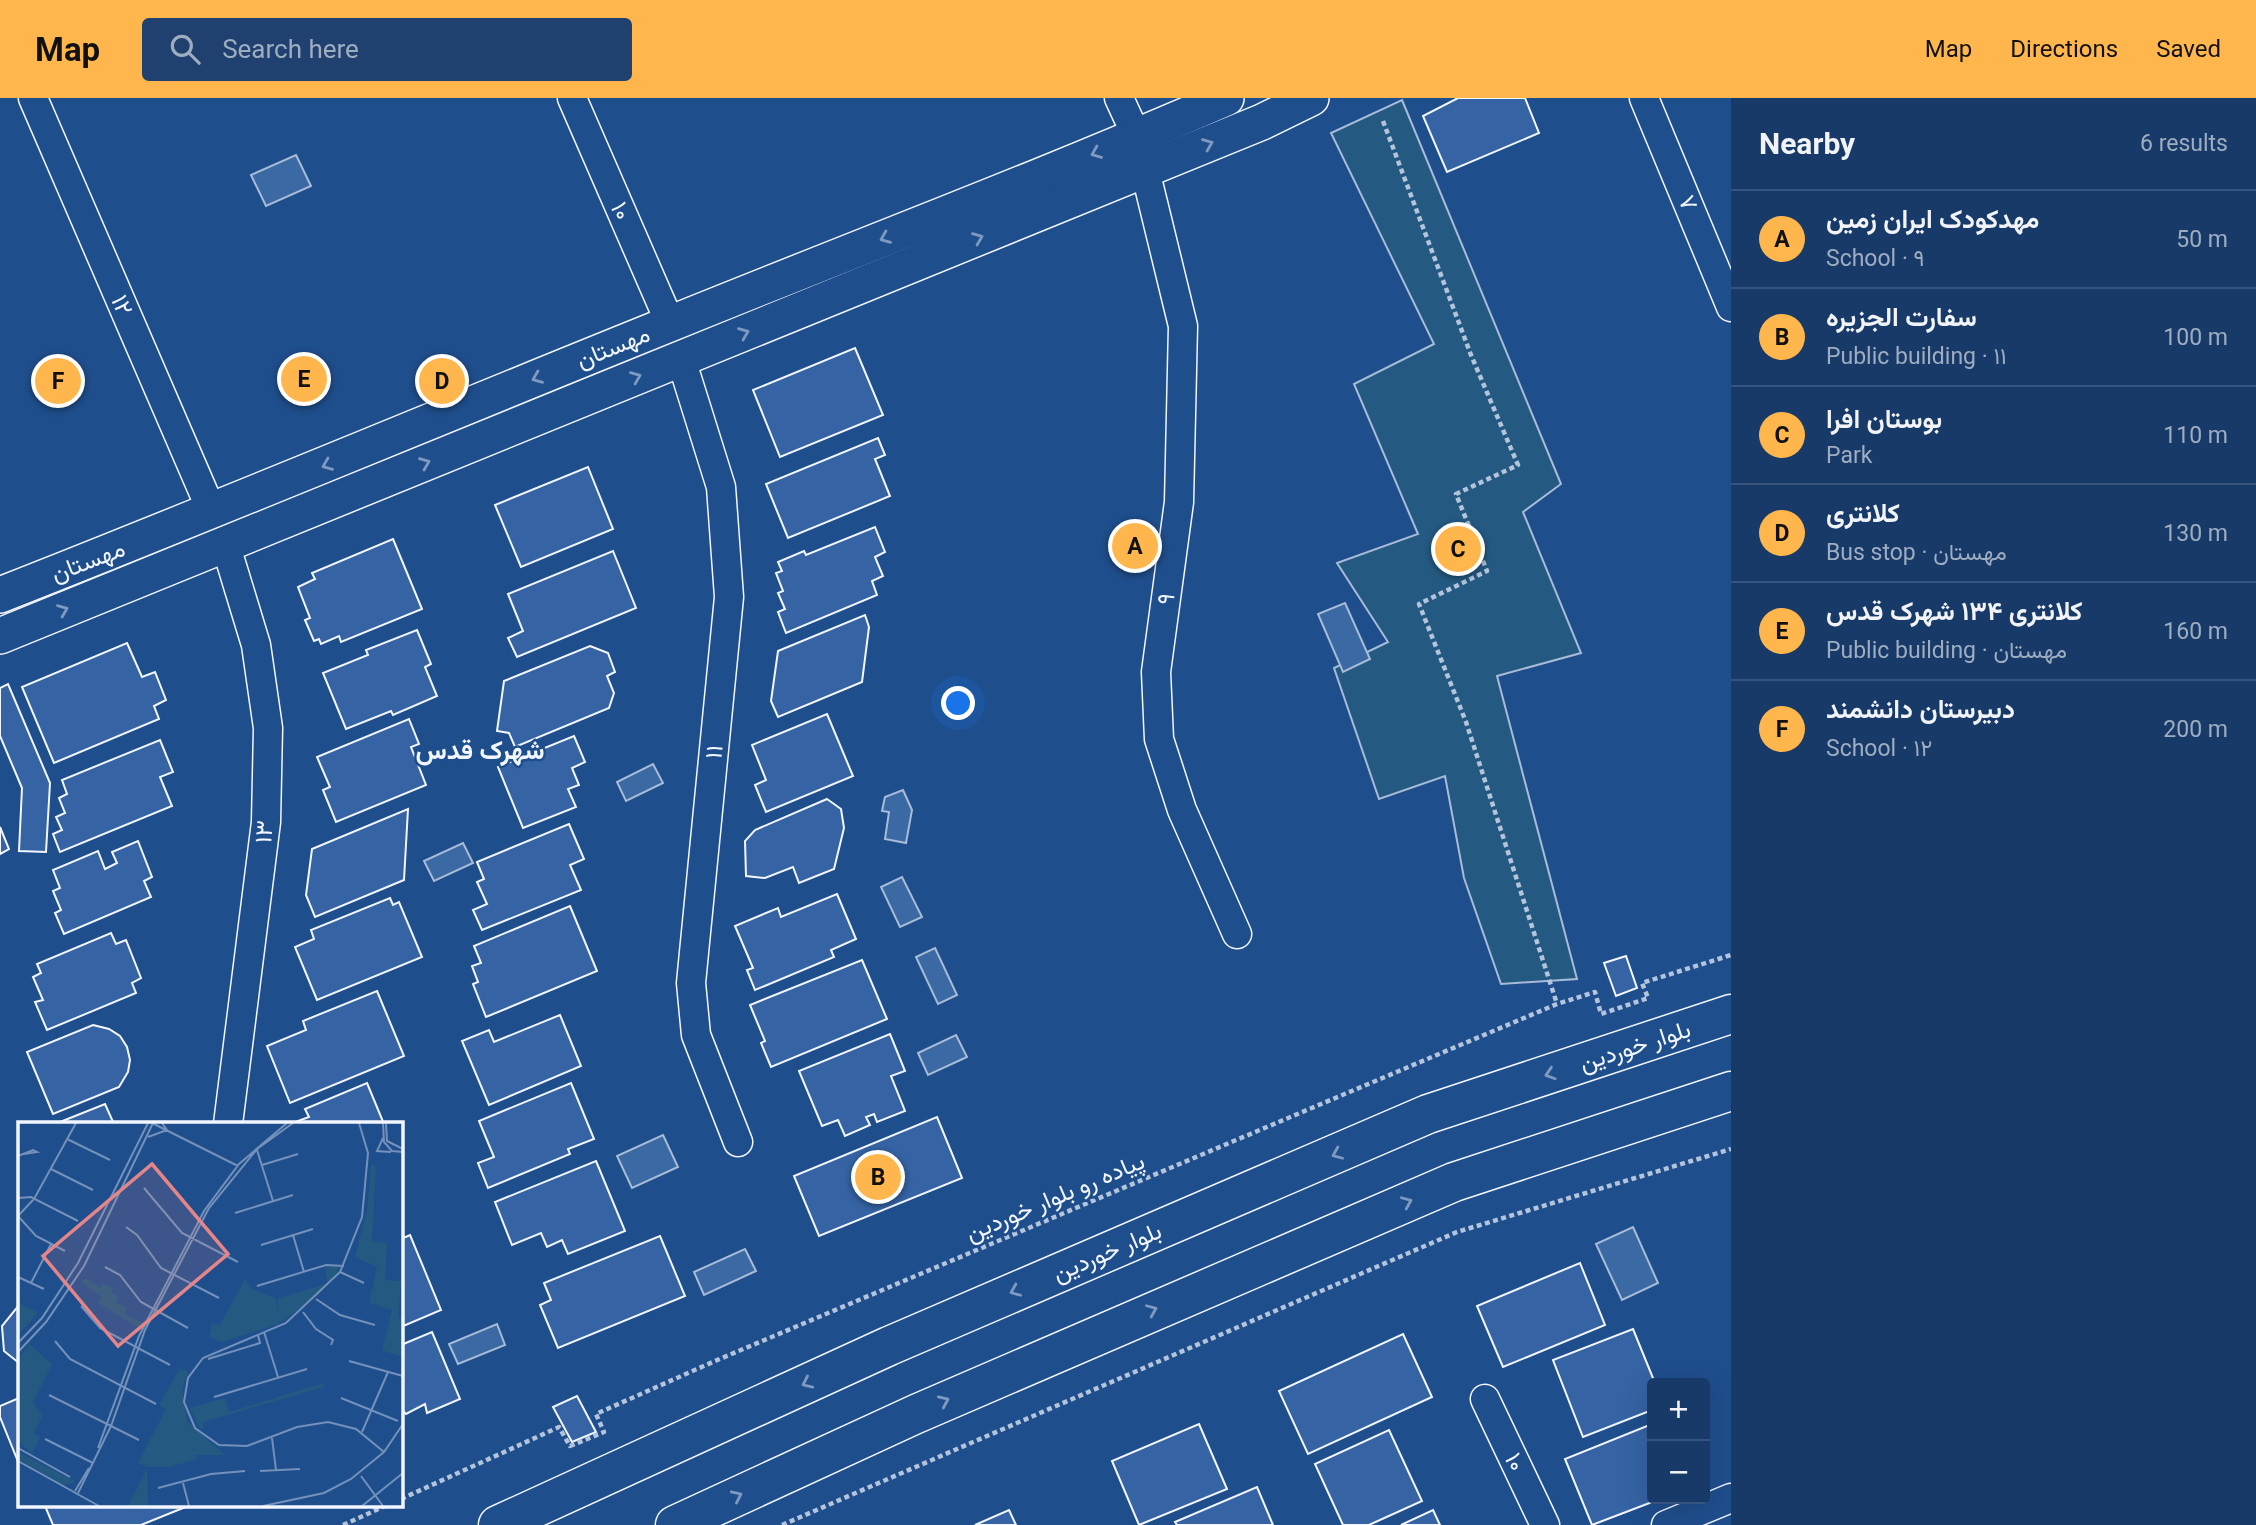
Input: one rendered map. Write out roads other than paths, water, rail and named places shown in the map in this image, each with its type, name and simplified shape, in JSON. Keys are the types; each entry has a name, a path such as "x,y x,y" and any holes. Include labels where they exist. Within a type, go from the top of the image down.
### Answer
{"main road":[{"name":"بلوار خوردین","path":"498,1525 888,1346 1428,1114 1731,1014"},
{"path":"675,1525 916,1414 1454,1182 1731,1091"}],"street":[{"name":"۱۲","path":"33,98 218,528"},
{"name":"۱۰","path":"572,98 670,323"},
{"name":"۹","path":"1119,98 1141,153 1183,326 1179,502 1156,672 1159,739 1182,810 1237,934"},
{"name":"مهستان","path":"0,595 218,528 670,323 1141,153 1226,98"},
{"path":"0,636 218,528 681,359 1141,153 1262,122 1311,98"},
{"name":"۷","path":"1644,98 1731,307"},
{"path":"670,323 681,359"},
{"name":"۱۱","path":"681,359 721,487 729,597 691,983 696,1035 738,1142"},
{"name":"۱۳","path":"218,528 256,645 268,728 266,822 228,1122"},
{"name":"۱۰","path":"1485,1399 1545,1525"},
{"path":"1666,1525 1731,1498"}],"place":[{"name":"کلانتری ۱۳۴ شهرک قدس","path":"304,379"},
{"name":"دبیرستان دانشمند","path":"58,381"},
{"name":"کلانتری","path":"442,381"},
{"name":"مهدکودک ایران زمین","path":"1135,546"},
{"name":"بوستان افرا","path":"1458,549"},
{"name":"سفارت الجزیره","path":"878,1177"}],"district":[{"name":"شهرک قدس","path":"480,750"}]}
